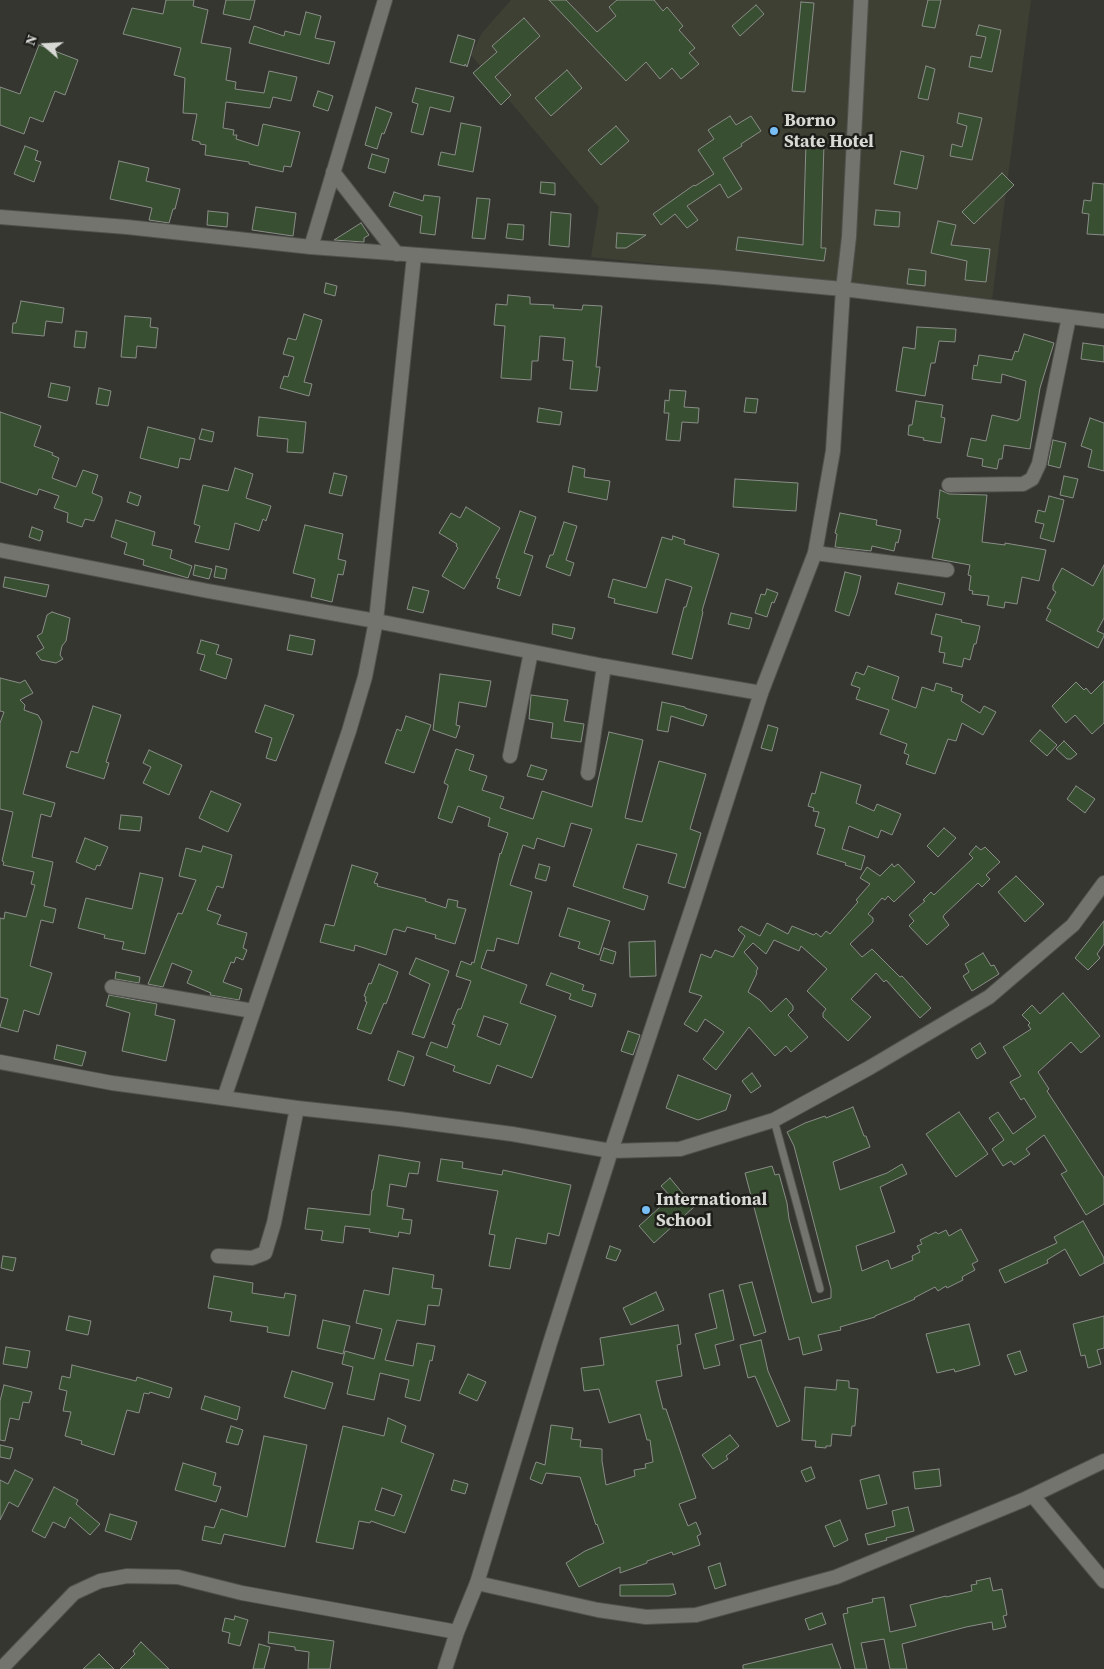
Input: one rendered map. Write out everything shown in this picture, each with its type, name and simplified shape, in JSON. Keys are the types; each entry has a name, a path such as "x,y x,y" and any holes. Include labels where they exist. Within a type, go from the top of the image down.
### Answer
{"street":[{"path":"311,247 385,0"},
{"path":"445,1669 457,1632 477,1583 547,1352 611,1151 695,899 760,693 815,553 833,451 842,289 848,237 861,0"},
{"path":"333,172 397,254"},
{"path":"0,217 127,227 414,256 714,277 842,289 1104,322"},
{"path":"224,1098 349,731 364,677 376,621 414,256"},
{"path":"948,485 1023,484 1032,479 1039,464 1069,317"},
{"path":"0,550 604,666 760,693"},
{"path":"815,553 947,570"},
{"path":"510,756 531,652"},
{"path":"588,773 604,666"},
{"path":"0,1062 112,1083 512,1134 611,1151 680,1149 774,1120 869,1068 989,997 1073,925 1104,883"},
{"path":"112,988 252,1012"},
{"path":"218,1256 252,1258 264,1253 274,1223 297,1108"},
{"path":"477,1583 598,1610 646,1617 696,1615 836,1577 1033,1496 1104,1461"},
{"path":"1033,1496 1104,1581"},
{"path":"1,1669 74,1593 100,1581 127,1576 178,1577 242,1593 457,1632"}],"lane":[{"path":"774,1120 820,1289"}],"shaded area":[{"name":"Borno State Hotel","path":"511,0 1031,0 992,299 591,257 599,207 471,55 482,33"}],"building":[{"path":"166,0 194,0 193,6 208,10 201,43 231,48 226,80 236,82 235,89 264,93 269,71 297,77 291,101 273,97 270,108 226,102 223,128 234,130 233,135 237,135 236,139 258,146 263,124 300,132 291,167 284,166 283,172 249,164 249,162 205,155 206,145 192,140 197,114 183,113 185,78 174,75 181,48 123,34 132,8 163,14"},
{"path":"226,0 255,0 250,20 223,14"},
{"path":"549,0 566,0 597,32 616,16 609,7 617,0 654,0 663,11 667,7 683,26 679,30 695,48 689,53 699,64 681,79 672,68 660,79 646,62 626,81"},
{"path":"928,0 941,0 935,28 922,26"},
{"path":"801,2 814,3 805,92 792,91"},
{"path":"756,5 764,14 740,36 732,26"},
{"path":"306,12 321,16 315,38 335,42 329,64 249,43 254,26 284,36 285,31 300,35"},
{"path":"524,18 540,36 495,77 511,95 501,105 473,73 497,52 492,46"},
{"path":"979,25 1001,30 992,72 969,67 971,56 981,58 986,37 976,35"},
{"path":"458,35 475,40 467,67 465,64 465,66 450,62"},
{"path":"39,45 78,60 65,95 55,91 43,122 30,117 24,134 0,125 0,87 20,94"},
{"path":"926,66 935,69 928,100 918,98"},
{"path":"567,70 582,88 551,116 535,98"},
{"path":"416,88 454,97 450,112 430,107 423,135 411,132 418,104 412,102"},
{"path":"318,91 333,96 328,111 313,106"},
{"path":"376,107 392,113 384,134 382,133 377,149 365,145"},
{"path":"959,113 982,118 972,160 950,156 952,144 962,147 967,126 957,123"},
{"path":"730,116 736,125 751,116 761,131 723,158 742,189 728,198 720,184 687,206 698,220 687,228 675,214 661,225 653,214 694,185 714,174 698,150 714,139 708,130"},
{"path":"461,123 481,127 473,172 438,165 441,152 455,155"},
{"path":"616,126 629,141 601,165 588,150"},
{"path":"806,143 824,143 821,248 826,248 824,261 736,250 738,237 803,245"},
{"path":"25,146 38,151 35,160 41,162 34,182 14,174"},
{"path":"901,151 924,156 917,189 894,184"},
{"path":"372,154 389,159 385,173 368,168"},
{"path":"119,161 149,168 146,181 180,189 169,223 149,220 152,208 110,199"},
{"path":"1002,173 1014,185 974,224 962,212"},
{"path":"541,182 555,183 555,195 540,193"},
{"path":"1093,183 1104,184 1104,235 1087,234 1089,214 1082,213 1084,200 1091,201"},
{"path":"394,192 423,201 424,195 440,197 435,235 420,233 422,216 389,206"},
{"path":"477,198 490,199 485,239 472,238"},
{"path":"256,207 296,213 293,236 252,230"},
{"path":"876,210 900,212 899,227 874,225"},
{"path":"208,211 228,213 227,227 207,225"},
{"path":"551,212 571,214 569,247 549,245"},
{"path":"938,221 956,225 951,245 990,249 986,282 965,280 967,261 931,253"},
{"path":"361,223 369,235 364,238 364,242 334,240"},
{"path":"508,224 524,225 523,240 506,238"},
{"path":"617,233 646,235 626,248 616,248"},
{"path":"909,269 926,271 925,286 907,284"},
{"path":"326,283 337,286 335,296 324,293"},
{"path":"508,295 530,297 530,304 554,305 553,308 582,310 583,305 602,306 596,367 600,367 597,391 570,389 573,361 563,360 565,338 540,336 538,361 532,361 531,380 501,378 505,326 494,325 496,304 507,305"},
{"path":"21,301 64,308 62,323 46,321 44,336 12,333 13,323 16,323"},
{"path":"304,314 322,320 304,382 312,384 309,396 280,388 284,376 288,377 294,357 283,354 288,338 296,340"},
{"path":"125,316 151,318 150,327 158,328 156,348 137,346 136,358 121,357"},
{"path":"917,327 956,329 955,342 939,341 935,363 931,363 925,396 896,391 903,347 915,349"},
{"path":"76,331 87,332 85,348 74,347"},
{"path":"1024,334 1054,343 1040,388 1030,449 1004,445 1002,459 999,459 997,469 982,466 983,459 967,456 971,438 986,441 992,415 1018,421 1020,419 1026,381 1002,374 1001,383 972,379 974,365 977,366 979,355 1012,360 1015,351 1018,352"},
{"path":"1083,343 1104,346 1104,362 1081,359"},
{"path":"51,383 70,387 67,401 48,397"},
{"path":"99,388 111,391 108,406 96,404"},
{"path":"670,390 686,391 684,407 699,408 698,423 682,422 680,441 666,440 669,413 664,413 665,400 669,401"},
{"path":"746,398 758,399 756,413 744,412"},
{"path":"916,401 943,405 941,417 945,418 941,443 908,435 909,425 912,425"},
{"path":"539,408 562,412 560,425 537,422"},
{"path":"0,412 41,426 34,446 53,453 52,455 59,458 52,478 76,487 83,470 98,475 92,493 102,497 102,501 94,521 85,519 82,527 67,522 68,513 54,508 59,496 39,489 37,495 0,482"},
{"path":"259,417 306,422 303,453 287,452 288,439 257,436"},
{"path":"1090,418 1104,423 1104,471 1088,467 1092,450 1081,446"},
{"path":"148,427 195,439 190,460 180,458 178,468 140,458"},
{"path":"202,429 214,432 212,442 199,439"},
{"path":"1053,440 1066,443 1060,468 1048,465"},
{"path":"573,466 585,469 584,477 610,481 607,500 568,492"},
{"path":"235,468 253,474 246,498 271,506 266,521 263,519 259,531 235,523 229,550 195,542 200,526 194,524 203,485 228,491"},
{"path":"334,473 347,476 342,496 329,493"},
{"path":"1064,476 1078,479 1073,498 1060,495"},
{"path":"735,479 798,483 796,511 733,507"},
{"path":"940,490 949,494 987,495 982,542 1005,545 1005,543 1046,550 1039,581 1022,577 1017,604 1005,602 1004,608 987,605 989,596 972,594 973,591 969,590 971,576 968,575 970,565 932,558 940,519 937,518"},
{"path":"130,492 141,496 138,506 127,502"},
{"path":"1049,496 1064,500 1054,542 1040,538 1044,524 1035,522 1038,510 1045,512"},
{"path":"466,507 500,528 464,589 442,576 458,548 457,544 439,533 451,513 460,518"},
{"path":"520,511 536,517 524,553 533,556 520,596 497,588 500,579 496,578"},
{"path":"840,513 877,520 876,525 901,530 894,551 872,546 871,551 835,547 837,534 835,533"},
{"path":"116,520 155,532 152,545 172,550 170,558 192,566 188,578 143,565 144,560 124,554 127,543 111,537"},
{"path":"564,522 577,526 566,560 574,563 570,576 546,567 550,555 553,555"},
{"path":"305,525 343,534 338,559 346,561 343,575 338,574 332,602 311,597 315,579 293,573"},
{"path":"32,527 43,531 40,541 29,537"},
{"path":"673,536 685,540 684,544 719,554 702,611 692,659 672,654 684,607 686,607 692,587 666,579 657,613 614,603 615,599 608,597 613,579 646,588 662,537 672,540"},
{"path":"195,565 212,569 209,579 193,575"},
{"path":"1104,565 1104,618 1097,631 1104,634 1104,636 1098,648 1046,620 1051,610 1047,608 1056,592 1053,590 1053,585 1062,568 1093,586"},
{"path":"216,566 227,569 225,579 214,577"},
{"path":"845,572 861,576 849,616 835,611"},
{"path":"5,577 49,585 46,597 3,587"},
{"path":"898,583 945,593 942,605 895,594"},
{"path":"413,587 429,591 423,613 407,609"},
{"path":"767,589 778,593 774,603 772,602 767,617 755,613 761,594 765,595"},
{"path":"52,612 70,618 66,641 62,646 60,655 63,659 56,663 41,660 36,653 44,648 37,636 42,633 47,615"},
{"path":"731,613 752,618 749,629 728,624"},
{"path":"936,614 980,626 970,660 964,658 962,667 943,663 945,653 939,652 942,637 931,634"},
{"path":"553,624 575,628 572,639 552,634"},
{"path":"290,635 315,640 312,655 287,650"},
{"path":"201,640 219,645 216,654 232,659 226,679 200,670 205,655 197,653"},
{"path":"868,666 899,677 892,699 916,708 922,687 934,691 936,683 952,688 951,691 963,695 961,701 980,713 984,706 996,712 983,735 962,723 956,741 948,739 935,774 906,764 909,755 904,753 907,744 880,734 889,710 856,699 860,688 851,685 856,672 864,675"},
{"path":"440,674 491,681 486,707 459,702 456,725 460,726 456,738 433,730"},
{"path":"0,678 20,683 25,680 33,693 20,700 25,705 24,710 38,715 42,722 23,794 55,803 51,817 41,814 32,857 53,862 44,906 56,909 53,923 41,920 30,966 52,973 39,1015 24,1010 18,1032 0,1027 8,999 0,997 0,918 4,919 5,912 26,917 35,885 31,884 34,872 3,865 4,862 2,861 13,812 0,809 0,723 4,712 0,711"},
{"path":"1104,681 1104,723 1092,734 1075,715 1066,723 1052,706 1076,682 1084,690 1086,688 1091,694"},
{"path":"531,695 568,700 564,721 584,724 581,742 551,738 553,723 529,719"},
{"path":"662,702 685,707 707,715 703,726 671,716 668,732 657,730"},
{"path":"265,705 294,715 276,761 266,758 272,738 255,732"},
{"path":"93,706 121,715 106,762 109,763 104,779 66,767 71,751 78,753"},
{"path":"406,716 431,725 414,773 385,763 397,729 401,731"},
{"path":"768,725 778,728 772,751 761,748"},
{"path":"1040,730 1057,745 1047,756 1030,741"},
{"path":"609,732 643,740 625,818 642,822 659,761 706,774 690,829 701,833 685,888 668,883 677,854 637,844 623,888 648,896 644,910 573,886 592,829 571,823 564,847 537,838 534,849 523,845 510,885 532,892 518,944 497,938 494,951 487,950 481,968 527,985 520,1003 556,1016 532,1078 497,1065 490,1084 453,1071 455,1066 426,1055 431,1042 447,1048 455,1025 452,1024 458,1009 461,1009 471,981 456,976 461,961 471,965 472,962 474,963 500,853 508,833 488,826 490,818 458,806 452,823 438,818 448,787 444,783 456,749 474,755 469,770 487,776 482,790 504,797 500,808 533,819 542,791 592,807","holes":["484,1016 508,1024 500,1045 477,1036"]},
{"path":"1064,741 1077,754 1071,759 1067,759 1056,749"},
{"path":"149,750 182,765 169,795 143,783 151,767 143,763"},
{"path":"531,765 547,770 543,780 527,776"},
{"path":"821,772 861,785 856,803 874,811 877,804 901,814 892,835 881,830 878,838 849,826 842,849 865,856 861,870 817,854 825,829 815,826 819,812 813,811 814,808 808,806 812,793 815,794"},
{"path":"1076,786 1095,799 1085,813 1067,799"},
{"path":"211,791 241,804 228,832 199,818"},
{"path":"121,815 142,817 140,831 119,829"},
{"path":"944,828 956,838 938,857 927,846"},
{"path":"85,838 108,847 100,866 97,865 95,870 76,862"},
{"path":"203,846 232,855 223,888 217,886 207,910 221,915 217,924 247,933 243,948 247,950 243,960 236,957 234,963 231,962 223,982 242,989 239,1000 210,995 211,993 187,983 192,971 172,963 163,987 148,984 178,913 182,914 196,880 179,876 186,848 201,852"},
{"path":"976,846 981,850 985,847 1000,862 986,875 990,879 982,887 978,883 944,915 943,917 949,925 927,945 909,926 914,921 909,915 925,901 923,900 931,892 934,895 973,858 969,854"},
{"path":"539,864 550,867 546,881 535,878"},
{"path":"892,864 894,867 898,864 915,882 894,902 888,896 885,900 882,898 868,914 873,918 873,922 850,944 862,957 872,949 900,977 902,976 931,1008 920,1018 886,980 884,982 876,973 851,999 871,1017 848,1041 823,1017 826,1009 807,991 827,969 801,946 799,951 774,940 766,954 753,943 744,952 758,968 748,992 760,1000 771,1012 786,998 793,1006 793,1010 788,1015 808,1037 791,1052 786,1046 775,1056 749,1027 716,1070 703,1059 724,1032 705,1019 697,1032 684,1024 702,996 689,992 701,954 711,958 715,950 733,957 745,936 738,930 741,926 760,936 767,923 788,934 792,926 814,935 816,933 821,937 826,931 830,934 858,902 856,900 870,884 860,878 867,867 880,876"},
{"path":"352,865 378,873 374,883 378,884 377,886 426,899 425,901 446,908 448,899 458,901 457,907 466,909 455,944 435,938 436,935 407,927 405,932 393,930 386,955 355,945 354,951 320,942 325,924 334,926"},
{"path":"140,873 163,878 145,954 122,949 124,942 104,938 105,935 78,928 86,898 132,909"},
{"path":"1016,876 1044,904 1025,922 998,892"},
{"path":"568,908 610,921 599,955 578,948 580,942 559,936"},
{"path":"1104,921 1104,944 1097,954 1100,958 1088,970 1075,958"},
{"path":"655,941 656,976 630,977 629,942"},
{"path":"604,948 616,952 613,964 600,960"},
{"path":"983,953 991,966 994,965 999,974 972,991 963,976 969,972 965,964"},
{"path":"416,958 449,971 424,1038 412,1034 430,984 409,974"},
{"path":"379,964 398,972 386,1004 384,1003 371,1034 357,1029 367,1002 364,996"},
{"path":"116,972 140,977 139,983 115,979"},
{"path":"551,973 584,985 582,990 596,994 592,1007 569,999 571,994 546,985"},
{"path":"1063,993 1100,1036 1081,1053 1071,1042 1038,1072 1049,1089 1047,1091 1104,1178 1104,1204 1086,1215 1061,1174 1067,1171 1044,1135 1026,1149 1030,1154 1014,1165 1011,1161 1003,1166 992,1149 1004,1140 989,1118 998,1112 1013,1134 1036,1117 1024,1098 1021,1100 1010,1082 1021,1076 1003,1047 1031,1029 1028,1025 1030,1023 1022,1015 1032,1005 1040,1014"},
{"path":"109,995 157,1004 155,1015 175,1020 166,1061 122,1051 130,1013 106,1006"},
{"path":"628,1031 640,1035 633,1055 621,1051"},
{"path":"980,1043 986,1053 977,1059 971,1049"},
{"path":"57,1045 86,1052 82,1066 54,1059"},
{"path":"398,1051 414,1057 404,1086 388,1080"},
{"path":"752,1073 761,1086 751,1093 742,1081"},
{"path":"678,1075 731,1095 726,1110 698,1120 666,1108"},
{"path":"853,1107 870,1147 833,1162 840,1190 887,1173 902,1164 907,1174 880,1187 895,1232 856,1246 862,1271 888,1260 891,1269 913,1260 912,1256 920,1252 917,1246 922,1244 920,1240 936,1232 938,1234 946,1230 949,1236 961,1229 978,1261 972,1264 975,1270 962,1277 963,1280 947,1288 946,1286 938,1291 935,1287 915,1299 875,1317 840,1327 841,1330 818,1335 822,1350 803,1355 799,1337 789,1340 745,1173 772,1166 775,1175 779,1174 812,1303 831,1298 831,1289 794,1146 787,1132 805,1123 825,1116 826,1118"},
{"path":"959,1112 988,1154 956,1177 926,1134"},
{"path":"379,1155 420,1162 418,1174 409,1173 406,1187 390,1184 387,1206 404,1209 402,1219 412,1220 410,1234 399,1232 398,1237 369,1232 370,1229 345,1226 343,1243 321,1240 323,1231 305,1229 308,1208 370,1215 372,1190"},
{"path":"441,1159 463,1162 462,1168 502,1175 503,1170 571,1185 559,1236 548,1233 546,1244 516,1238 510,1269 489,1266 495,1235 489,1234 498,1191 437,1181"},
{"path":"670,1178 694,1207 654,1243 639,1226 671,1197 661,1186"},
{"path":"1083,1221 1104,1258 1104,1263 1080,1276 1065,1249 1047,1260 1048,1263 1005,1283 999,1270 1057,1243 1054,1237"},
{"path":"610,1246 621,1250 616,1261 606,1258"},
{"path":"3,1256 16,1258 13,1271 1,1268"},
{"path":"393,1268 434,1275 432,1288 442,1289 439,1306 428,1305 425,1325 397,1320 385,1360 413,1366 417,1343 435,1346 420,1401 405,1397 409,1380 380,1373 374,1400 347,1394 353,1367 342,1364 345,1351 374,1359 382,1329 356,1323 364,1290 389,1295"},
{"path":"214,1276 253,1283 252,1293 284,1298 285,1293 296,1295 289,1336 267,1332 268,1327 230,1321 232,1312 208,1308"},
{"path":"752,1282 766,1332 754,1336 739,1285"},
{"path":"723,1290 734,1340 715,1345 720,1365 704,1369 695,1334 717,1328 709,1294"},
{"path":"656,1292 664,1310 631,1325 623,1308"},
{"path":"69,1316 91,1321 88,1335 66,1330"},
{"path":"1104,1316 1104,1348 1097,1350 1101,1364 1088,1368 1085,1355 1081,1356 1073,1324"},
{"path":"323,1320 350,1326 343,1354 317,1348"},
{"path":"969,1324 980,1365 955,1372 954,1369 937,1373 926,1334"},
{"path":"678,1325 681,1344 677,1345 682,1376 656,1381 663,1409 666,1409 696,1498 679,1504 688,1526 696,1522 701,1534 697,1536 700,1545 673,1555 672,1552 620,1573 620,1567 579,1587 566,1563 585,1551 604,1543 580,1477 546,1473 542,1484 530,1479 536,1462 545,1465 551,1425 573,1428 571,1439 581,1440 580,1447 602,1449 606,1485 635,1476 634,1470 646,1468 645,1464 653,1462 650,1440 647,1440 640,1414 609,1423 599,1389 584,1391 581,1368 604,1365 600,1338"},
{"path":"761,1340 768,1371 790,1421 777,1427 755,1376 748,1378 740,1345"},
{"path":"6,1347 30,1351 27,1368 3,1364"},
{"path":"1020,1351 1027,1371 1015,1375 1007,1355"},
{"path":"72,1365 136,1381 137,1377 172,1388 169,1398 150,1392 149,1394 144,1393 139,1413 127,1410 114,1455 81,1444 82,1441 65,1436 71,1412 63,1411 67,1391 59,1389 62,1376 70,1378"},
{"path":"292,1371 333,1383 325,1409 284,1397"},
{"path":"468,1374 486,1382 477,1401 459,1393"},
{"path":"837,1380 849,1381 849,1388 858,1389 855,1426 852,1426 851,1436 832,1434 831,1446 826,1446 826,1448 815,1447 816,1441 802,1440 805,1387 836,1390"},
{"path":"4,1385 32,1392 29,1403 23,1402 19,1420 10,1418 5,1441 0,1440 0,1401"},
{"path":"205,1396 240,1407 237,1420 201,1409"},
{"path":"388,1418 406,1426 401,1442 434,1454 405,1533 371,1521 370,1523 359,1521 353,1549 316,1542 343,1426 384,1436","holes":["382,1488 402,1495 394,1516 375,1510"]},
{"path":"231,1426 243,1430 238,1445 226,1442"},
{"path":"730,1435 739,1446 726,1456 728,1459 713,1469 702,1455"},
{"path":"264,1436 307,1445 285,1547 224,1534 221,1544 202,1540 205,1526 214,1528 221,1509 247,1517"},
{"path":"0,1445 13,1448 10,1459 0,1457"},
{"path":"183,1463 216,1473 213,1485 221,1487 216,1502 175,1490"},
{"path":"811,1467 815,1478 806,1482 801,1471"},
{"path":"939,1469 941,1486 915,1489 913,1472"},
{"path":"15,1470 33,1479 18,1507 9,1502 0,1520 0,1480 8,1484"},
{"path":"879,1475 887,1504 867,1509 860,1480"},
{"path":"454,1480 468,1484 465,1494 451,1490"},
{"path":"54,1487 78,1500 76,1504 100,1524 90,1535 70,1517 65,1528 53,1522 45,1538 32,1531"},
{"path":"908,1507 914,1531 868,1545 865,1534 895,1526 892,1511"},
{"path":"110,1514 137,1522 131,1540 105,1531"},
{"path":"840,1520 848,1540 834,1547 825,1526"},
{"path":"720,1563 726,1585 715,1589 708,1567"},
{"path":"990,1578 993,1591 1002,1589 1007,1615 1003,1616 1006,1627 993,1630 992,1622 902,1644 907,1669 890,1669 884,1639 861,1643 867,1669 855,1669 843,1614 848,1613 847,1608 873,1602 872,1599 884,1597 890,1632 916,1626 910,1605 972,1591 971,1585 977,1584 976,1581"},
{"path":"673,1584 676,1594 669,1596 620,1596 620,1585"},
{"path":"822,1613 826,1624 809,1630 805,1619"},
{"path":"235,1616 248,1620 240,1646 228,1643 230,1633 222,1631 225,1618 234,1620"},
{"path":"269,1632 334,1641 330,1669 308,1669 309,1652 295,1650 295,1647 268,1643"},
{"path":"141,1642 169,1669 120,1669 135,1654 133,1651"},
{"path":"259,1644 270,1647 264,1669 253,1669"},
{"path":"832,1644 841,1669 743,1669 743,1665"},
{"path":"99,1654 114,1669 83,1669"}],"place":[{"name":"Borno State Hotel","path":"774,131"},
{"name":"International School","path":"646,1210"}]}
